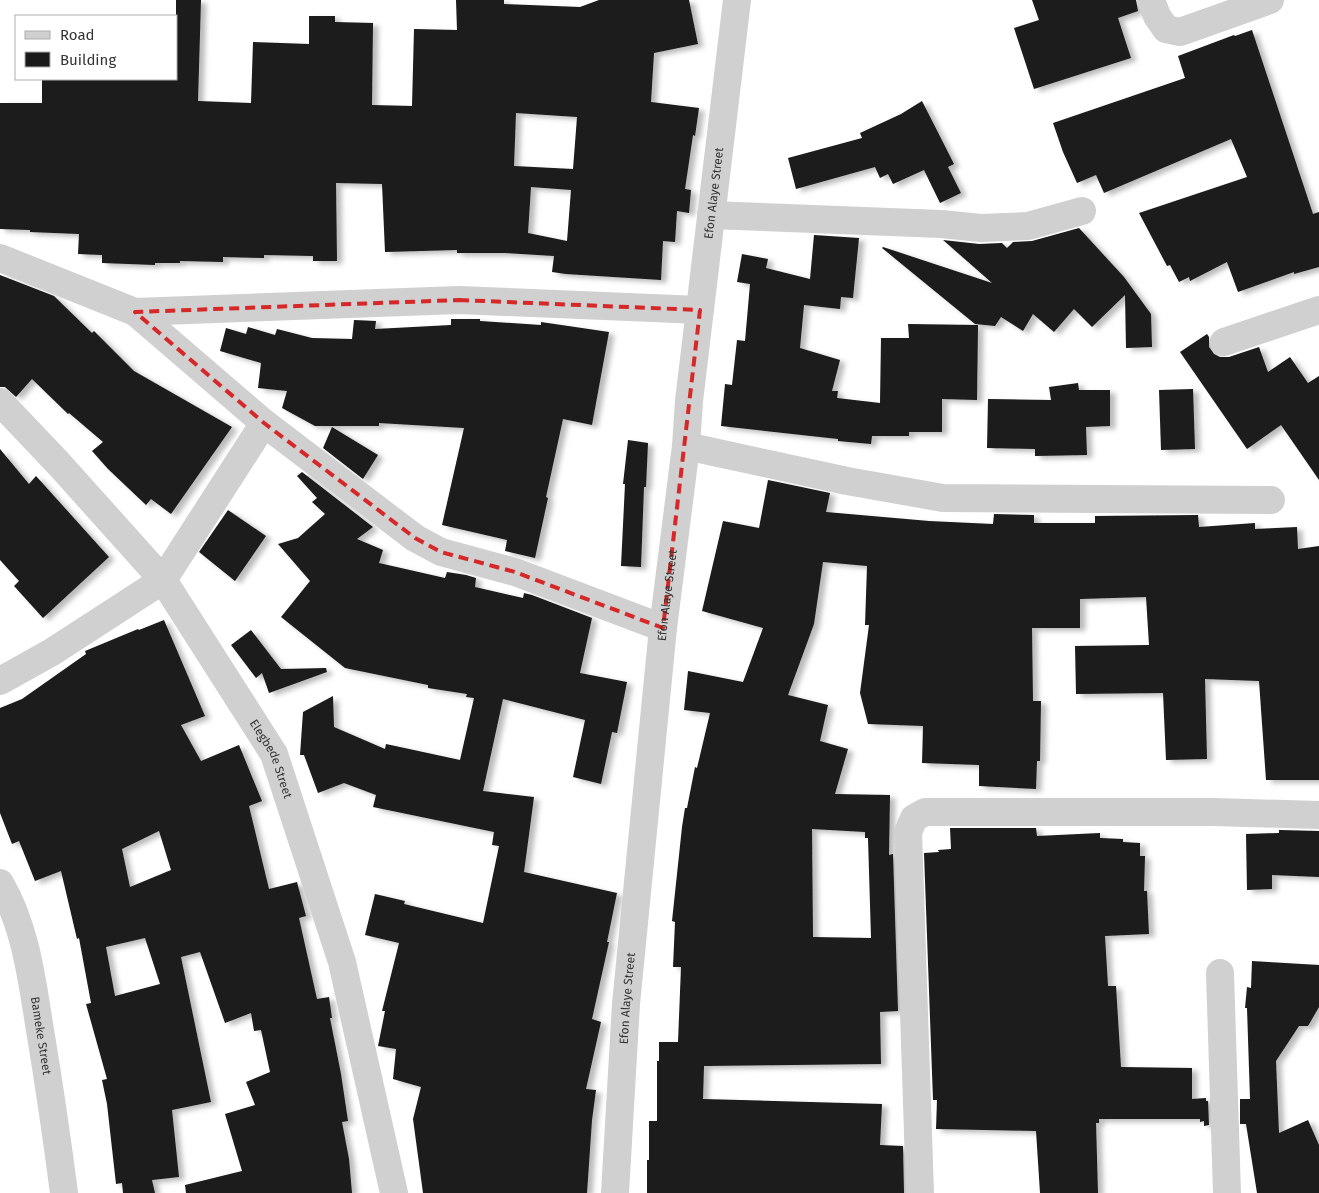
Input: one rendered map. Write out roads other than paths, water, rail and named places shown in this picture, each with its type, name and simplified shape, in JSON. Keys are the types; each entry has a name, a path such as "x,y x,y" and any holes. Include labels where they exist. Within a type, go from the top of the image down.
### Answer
{"street":[{"name":"Efon Alaye Street","path":"615,1193 626,1004 664,628 737,0"},
{"path":"1151,0 1157,16 1166,29 1180,32 1270,0"},
{"path":"711,215 941,224 981,228 1028,226 1082,211"},
{"path":"0,258 135,312 264,423 415,538 441,552 515,572 664,628"},
{"path":"135,312 460,300 700,310"},
{"path":"1224,342 1319,310"},
{"name":"Elegbede Street","path":"0,402 59,464 163,580 274,754 342,962 394,1193"},
{"path":"0,681 52,652 163,580 264,423"},
{"path":"686,446 847,481 943,498 1271,500"},
{"path":"920,1193 908,832 914,818 925,812 1213,812 1319,815"},
{"name":"Bameke Street","path":"2,891 28,955 64,1193"},
{"path":"1220,973 1228,1193"}]}
